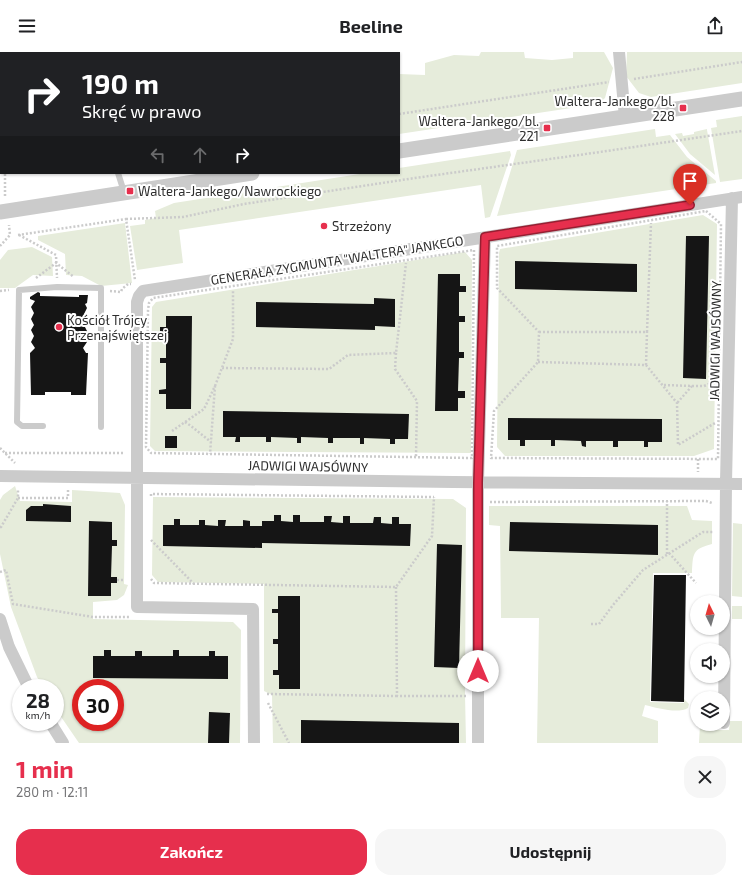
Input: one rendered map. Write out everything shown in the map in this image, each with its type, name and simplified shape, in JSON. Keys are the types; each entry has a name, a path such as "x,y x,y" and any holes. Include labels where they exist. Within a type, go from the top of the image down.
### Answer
{"street":[{"path":"619,52 625,117"},
{"path":"400,151 742,99"},
{"path":"0,212 245,174"},
{"name":"GENERAŁA ZYGMUNTA \"WALTERA\" JANKEGO","path":"138,478 137,302 143,291 737,198"},
{"name":"JADWIGI WAJSÓWNY","path":"724,691 726,483 737,198"},
{"path":"478,743 478,483 485,237"},
{"name":"JADWIGI WAJSÓWNY","path":"0,476 478,483 742,484"},
{"path":"138,478 137,607 254,609 259,694 254,743"},
{"path":"0,619 9,647 25,679"},
{"path":"56,731 63,743"}],"lane":[{"path":"118,174 124,192"},
{"path":"43,426 22,426 16,422 19,290 57,287 101,288 101,427"}],"path":[{"path":"400,114 742,62"},
{"path":"57,287 56,255 18,235 126,219 183,217 244,204 742,131"},
{"path":"4,194 6,174"},
{"path":"706,211 721,224 718,459 491,458 494,411 538,362 539,332 497,288 497,246 651,220 706,211"},
{"path":"126,219 134,272"},
{"path":"651,220 646,365 664,385 677,403 678,445 718,422"},
{"path":"0,246 10,235 9,225"},
{"path":"5,453 151,453 472,458 474,250 153,298 149,303 148,310 146,447 151,453"},
{"path":"407,259 395,369 417,401 416,457"},
{"path":"172,430 204,410 215,386 233,339 233,285"},
{"path":"539,332 647,332"},
{"path":"222,368 330,368 348,355 396,353"},
{"path":"538,362 646,365"},
{"path":"664,385 704,386 719,379"},
{"path":"210,454 215,386"},
{"path":"677,403 692,386"},
{"path":"185,422 211,442"},
{"path":"0,448 18,466 19,476 18,498 0,527"},
{"path":"18,498 68,498 68,488"},
{"path":"138,501 151,501 151,494 440,497"},
{"path":"397,696 396,587 432,536 434,497"},
{"path":"667,501 668,554 696,583"},
{"path":"478,502 706,501"},
{"path":"590,624 599,624 643,570 703,532 716,532"},
{"path":"151,533 151,548"},
{"path":"151,540 194,585"},
{"path":"0,572 6,570 13,604 93,617 132,617"},
{"path":"151,571 150,579 154,584 396,587"},
{"path":"259,694 467,696"},
{"path":"259,694 289,743"}],"green space":[{"path":"481,52 524,52 525,58 552,60 573,58 573,52 604,52 613,68 605,98 598,104 400,134 400,74 425,75 425,63 454,55 479,56"},
{"path":"627,52 742,52 742,83 651,97 639,93 626,76"},
{"path":"742,116 742,179 720,182 711,128 717,127 716,120"},
{"path":"655,129 656,137 670,135 687,157 716,181 716,183 497,216 517,150"},
{"path":"707,129 715,175 690,154 675,134 682,133 683,136"},
{"path":"510,151 511,155 490,217 485,218 481,185 179,230 183,263 137,270 130,226 145,224 145,220 156,218 155,211 174,203 360,174 400,174 400,168"},
{"path":"703,215 717,224 714,449 694,456 505,456 497,447 500,249"},
{"path":"125,223 132,283 101,286 82,276 66,275 65,254 38,240 38,236"},
{"path":"32,247 52,257 53,276 33,275 15,288 0,288 0,260 8,250"},
{"path":"465,252 472,260 471,453 155,451 150,446 152,307 156,302"},
{"path":"15,486 20,501 72,502 72,490 120,493 125,505 124,584 128,585 124,595 117,600 93,602 93,619 233,622 241,630 240,743 79,743 64,721 64,679 38,679 11,607 0,554 0,500 3,495"},
{"path":"153,497 453,499 466,508 466,743 273,743 272,695 264,691 264,584 158,582 152,575"},
{"path":"489,506 687,506 692,520 712,521 712,544 697,550 693,557 692,573 653,573 650,702 684,703 684,699 689,704 688,708 684,710 667,710 645,705 642,716 658,721 658,743 537,743 539,618 501,618 500,526 489,525"},
{"path":"733,523 742,524 742,597 732,596"},
{"path":"732,606 742,606 742,619 732,619"},
{"path":"730,721 742,721 742,743 699,743 700,731 730,731"}],"building":[{"path":"686,236 709,236 706,379 683,378"},
{"path":"515,261 637,264 637,292 515,289"},
{"path":"438,274 460,274 460,286 466,286 466,292 459,292 459,316 465,316 465,322 459,322 459,352 464,352 464,358 459,358 458,391 465,391 465,398 458,398 458,411 435,411"},
{"name":"Kościół Trójcy Przenajświętszej","path":"38,292 40,293 40,296 79,297 79,295 88,295 87,303 85,304 87,308 84,314 87,319 84,325 87,331 84,336 87,342 83,348 86,353 88,353 86,395 71,395 71,392 45,392 45,395 31,395 30,353 35,348 31,342 34,336 31,330 34,325 31,319 34,313 31,307 35,301 30,299 30,297"},
{"path":"374,298 395,299 395,327 375,326 375,330 256,327 256,302 374,304"},
{"path":"166,316 192,316 191,409 166,409 166,394 159,394 159,390 166,389 166,363 160,363 160,358 166,358 166,332 160,332 160,327 166,327"},
{"path":"223,411 409,414 408,439 395,439 395,444 390,444 390,439 364,438 364,444 360,444 360,438 333,438 333,443 328,443 328,438 301,437 301,443 297,443 297,438 271,437 271,442 266,442 266,437 240,437 240,442 235,442 236,437 223,437"},
{"path":"508,418 662,419 662,442 648,442 648,447 644,447 644,441 618,441 618,447 613,447 613,441 586,441 586,447 582,446 581,441 555,440 555,446 551,446 551,440 525,440 525,446 520,446 520,440 508,440"},
{"path":"165,436 177,436 177,448 165,448"},
{"path":"43,504 71,506 71,522 26,521 26,510 31,506 43,506"},
{"path":"274,515 281,515 281,521 293,522 293,515 300,515 300,522 324,522 324,516 332,516 331,522 343,523 343,516 350,516 350,523 373,523 374,517 381,517 381,523 392,524 392,517 399,517 399,524 411,524 410,546 262,543 262,548 163,546 163,525 174,525 174,519 180,519 180,525 199,525 199,520 205,520 205,525 218,526 218,520 226,520 225,526 243,526 243,520 250,521 250,526 262,526 262,521 274,521"},
{"path":"89,521 112,522 112,540 117,540 117,546 112,546 111,577 117,577 117,583 111,583 111,596 88,596"},
{"path":"510,522 658,525 658,555 509,551"},
{"path":"437,544 462,545 459,668 434,667"},
{"path":"654,575 686,575 684,702 651,701"},
{"path":"278,596 300,596 300,689 279,689 279,675 273,675 273,670 278,670 278,644 273,644 273,639 278,639 278,613 272,613 272,609 278,609"},
{"path":"104,650 111,650 111,656 135,656 135,651 142,651 142,656 173,656 173,650 179,650 179,656 209,656 209,651 215,651 215,656 228,656 228,679 93,678 93,656 104,656"},
{"path":"209,712 230,713 229,743 208,743"},
{"path":"301,720 459,723 459,743 301,743"}],"place":[{"name":"Waltera-Jankego/bl. 228","path":"683,108"},
{"name":"Waltera-Jankego/bl. 221","path":"547,128"},
{"name":"Waltera-Jankego/Nawrockiego","path":"130,191"},
{"name":"Strzeżony","path":"324,226"},
{"name":"Kościół Trójcy Przenajświętszej","path":"59,327"}],"route":[{"path":"478,671 478,483 485,237 690,205"}]}
